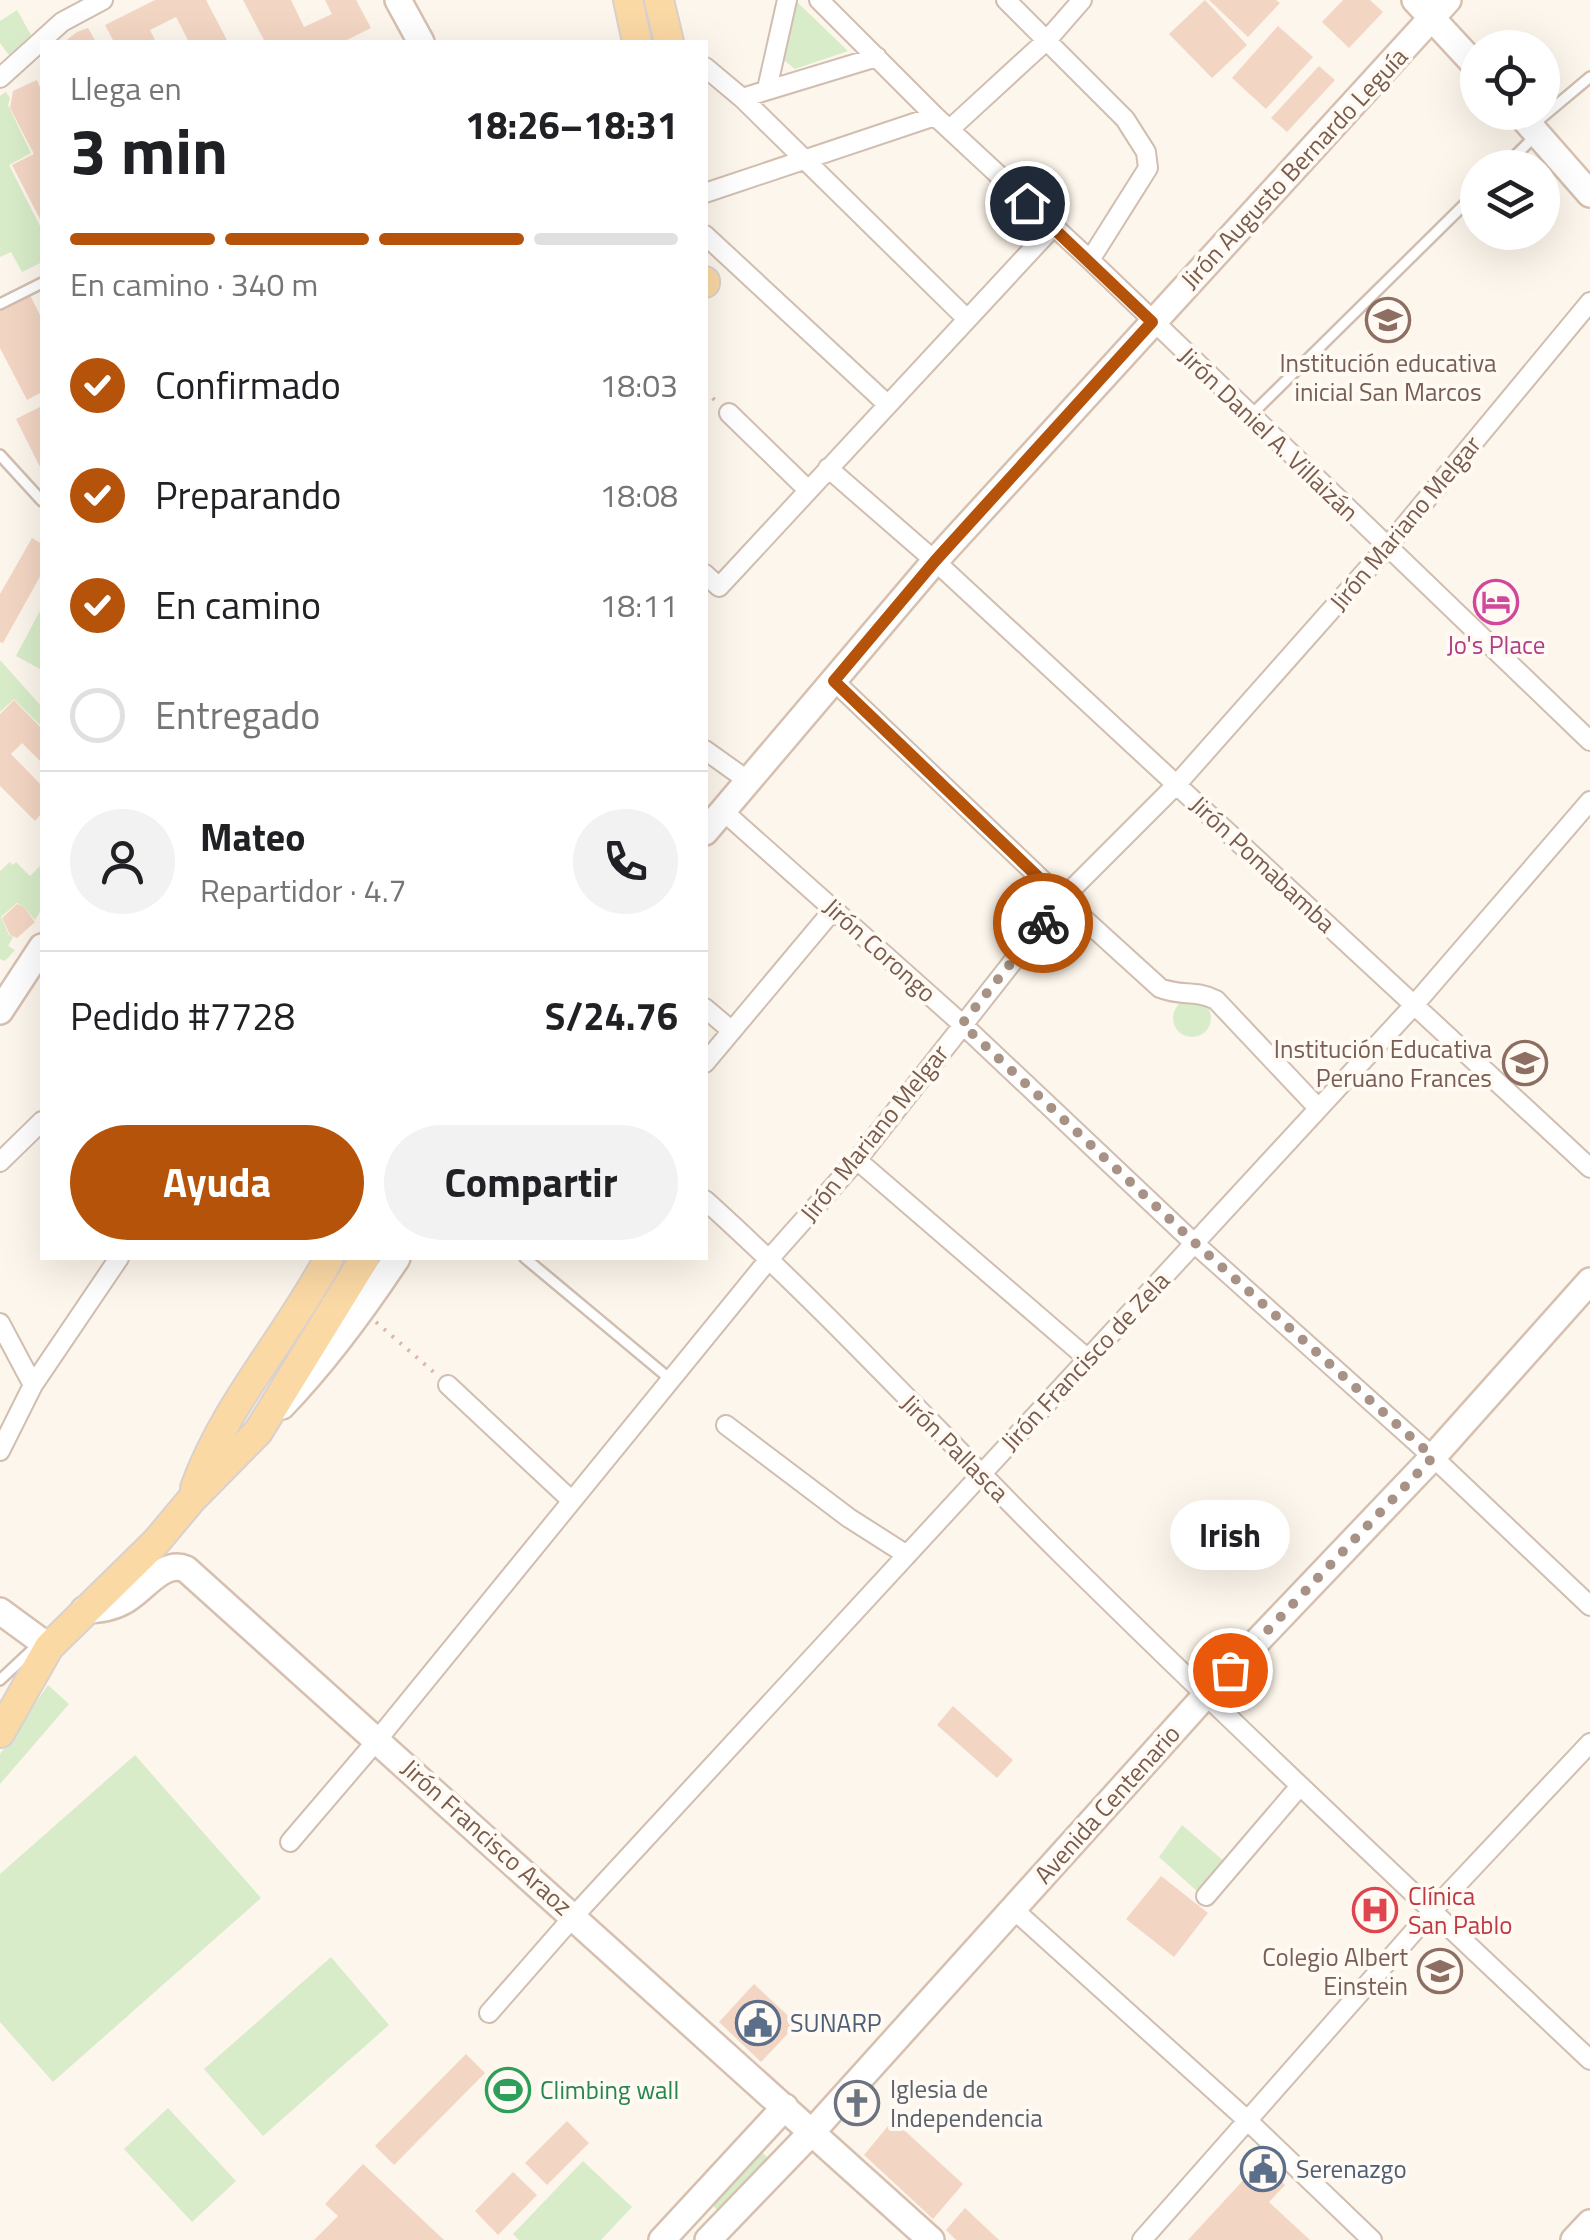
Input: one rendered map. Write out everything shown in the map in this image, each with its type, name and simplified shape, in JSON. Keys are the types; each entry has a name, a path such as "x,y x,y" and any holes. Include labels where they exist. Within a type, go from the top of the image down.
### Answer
{"main road":[{"path":"398,0 420,40"},
{"path":"628,0 636,35"},
{"path":"660,0 671,40"},
{"path":"1432,6 1460,44"},
{"name":"Jirón Augusto Bernardo Leguía","path":"708,828 935,561 1432,6"},
{"path":"1534,130 1590,194"},
{"path":"0,1011 40,950"},
{"path":"192,1499 211,1451 243,1394 328,1260"},
{"path":"258,1432 364,1260"},
{"path":"0,1732 49,1647 162,1535 316,1370 396,1260"},
{"name":"Avenida Centenario","path":"708,2240 812,2132 1205,1696 1433,1457 1590,1281"},
{"name":"Jirón Francisco Araoz","path":"91,1604 99,1610 124,1601 166,1569 178,1565 186,1569 931,2240"},
{"path":"0,1611 49,1647"},
{"path":"662,2240 785,2107"},
{"path":"1574,2240 1590,2223"}],"street":[{"path":"42,40 84,5 103,0"},
{"path":"767,90 787,0"},
{"name":"Jirón Daniel A. Villaizán","path":"820,0 936,116 1590,741"},
{"path":"1006,0 1125,119 1146,152 1148,168 1090,260"},
{"path":"950,129 1048,39 1082,0"},
{"path":"636,35 671,40"},
{"path":"0,78 40,42"},
{"path":"742,98 877,57"},
{"path":"708,70 742,98 967,319"},
{"path":"708,192 936,116"},
{"path":"712,580 808,490 1053,227"},
{"path":"708,238 887,404"},
{"name":"Jirón Mariano Melgar","path":"290,1842 770,1258 857,1160 1062,900 1177,784 1387,547 1590,302"},
{"path":"728,414 808,490"},
{"name":"Jirón Pomabamba","path":"828,468 935,561 1590,1168"},
{"path":"834,681 1062,900 1160,988 1176,995 1197,990 1216,1000 1318,1108"},
{"path":"708,752 747,780"},
{"name":"Jirón Francisco de Zela","path":"489,2013 1414,1004 1590,801"},
{"name":"Jirón Corongo","path":"722,810 962,1024 1590,1606"},
{"path":"708,1059 834,908"},
{"path":"708,1011 732,1031"},
{"path":"0,1162 40,1123"},
{"path":"857,1160 1088,1358"},
{"name":"Jirón Pallasca","path":"708,1203 770,1258 1205,1696 1590,2060"},
{"path":"0,1451 33,1385 117,1260"},
{"path":"0,1322 33,1385"},
{"path":"448,1385 570,1500"},
{"path":"726,1425 849,1518 907,1555"},
{"path":"1142,2240 1432,1911 1590,1744"},
{"path":"1206,1896 1300,1786"},
{"path":"1013,1909 1247,2120 1372,2240"}],"lane":[{"path":"1560,102 1590,77"},
{"path":"1251,416 1460,209"},
{"path":"0,304 40,284"},
{"path":"0,455 40,498"},
{"path":"527,1260 670,1379"},
{"path":"0,1680 32,1650 49,1647"}],"path":[{"path":"362,1311 448,1385"}],"green space":[{"path":"796,1 848,51 795,69 780,57"},
{"path":"17,10 31,35 9,55 0,43 0,21"},
{"path":"6,92 10,98 8,105 31,153 9,165 40,226 40,263 22,272 11,252 0,257 0,96"},
{"path":"40,611 40,669 16,656"},
{"path":"0,660 40,705 40,725 14,699 0,712"},
{"path":"16,862 30,876 40,866 40,911 35,920 17,903 1,917 13,937 8,946 15,950 5,961 0,959 0,871"},
{"path":"1192,999 1206,1004 1211,1018 1206,1032 1192,1037 1178,1032 1173,1018 1178,1004"},
{"path":"48,1685 69,1704 0,1784 0,1754"},
{"path":"135,1755 261,1898 53,2082 0,2022 0,1874"},
{"path":"1182,1825 1225,1862 1199,1893 1159,1857"},
{"path":"331,1957 389,2025 263,2136 204,2069"},
{"path":"168,2108 236,2181 192,2222 124,2149"},
{"path":"760,2150 770,2160 722,2214 712,2205"},
{"path":"583,2161 632,2207 601,2240 519,2240 513,2234"}],"building":[{"path":"155,0 206,0 227,40 188,40 176,17 150,30 155,40 113,40 105,25"},
{"path":"243,0 291,0 304,27 332,14 325,0 356,0 371,28 347,40 264,40"},
{"path":"1205,0 1247,45 1212,78 1169,34"},
{"path":"1209,0 1276,0 1280,3 1248,37"},
{"path":"1343,0 1370,0 1383,12 1349,48 1322,22"},
{"path":"1278,26 1313,57 1266,109 1232,78"},
{"path":"88,28 95,40 67,40"},
{"path":"1319,66 1335,80 1287,132 1271,118"},
{"path":"37,80 40,87 40,219 12,165 34,154 10,108 13,91"},
{"path":"30,295 40,315 40,393 27,400 0,348 0,311"},
{"path":"40,407 40,467 16,419"},
{"path":"32,538 40,543 40,577 3,643 0,594"},
{"path":"14,700 40,727 40,761 22,743 11,754 40,784 40,815 35,821 0,786 0,714"},
{"path":"17,904 35,922 17,938 10,935 2,918"},
{"path":"953,1706 1013,1760 997,1778 937,1725"},
{"path":"1161,1876 1208,1913 1174,1957 1126,1919"},
{"name":"SUNARP","path":"754,1984 797,2024 761,2062 719,2022"},
{"path":"466,2054 485,2073 394,2165 375,2146"},
{"path":"893,2120 963,2184 933,2219 864,2155"},
{"path":"567,2121 589,2143 547,2185 525,2163"},
{"path":"1260,2162 1285,2185 1269,2202 1310,2240 1188,2240"},
{"path":"363,2164 444,2240 314,2240 338,2216 325,2204"},
{"path":"513,2172 537,2195 498,2235 475,2211"},
{"path":"965,2208 999,2240 956,2240 946,2230"}],"way so far":[{"path":"1043,923 962,1024 1194,1242 1433,1457 1230,1670"}],"place":[{"name":"Institución educativa inicial San Marcos","path":"1388,320"},
{"name":"Jo's Place","path":"1496,602"},
{"name":"Institución Educativa Peruano Frances","path":"1525,1063"},
{"name":"Irish","path":"1230,1670"},
{"name":"Clínica San Pablo","path":"1375,1910"},
{"name":"Colegio Albert Einstein","path":"1440,1971"},
{"name":"SUNARP","path":"758,2023"},
{"name":"Climbing wall","path":"508,2090"},
{"name":"Iglesia de Independencia","path":"857,2103"},
{"name":"Serenazgo","path":"1263,2169"}],"route":[{"path":"1027,203 1152,322 935,561 834,681 1062,900 1043,923"}]}
